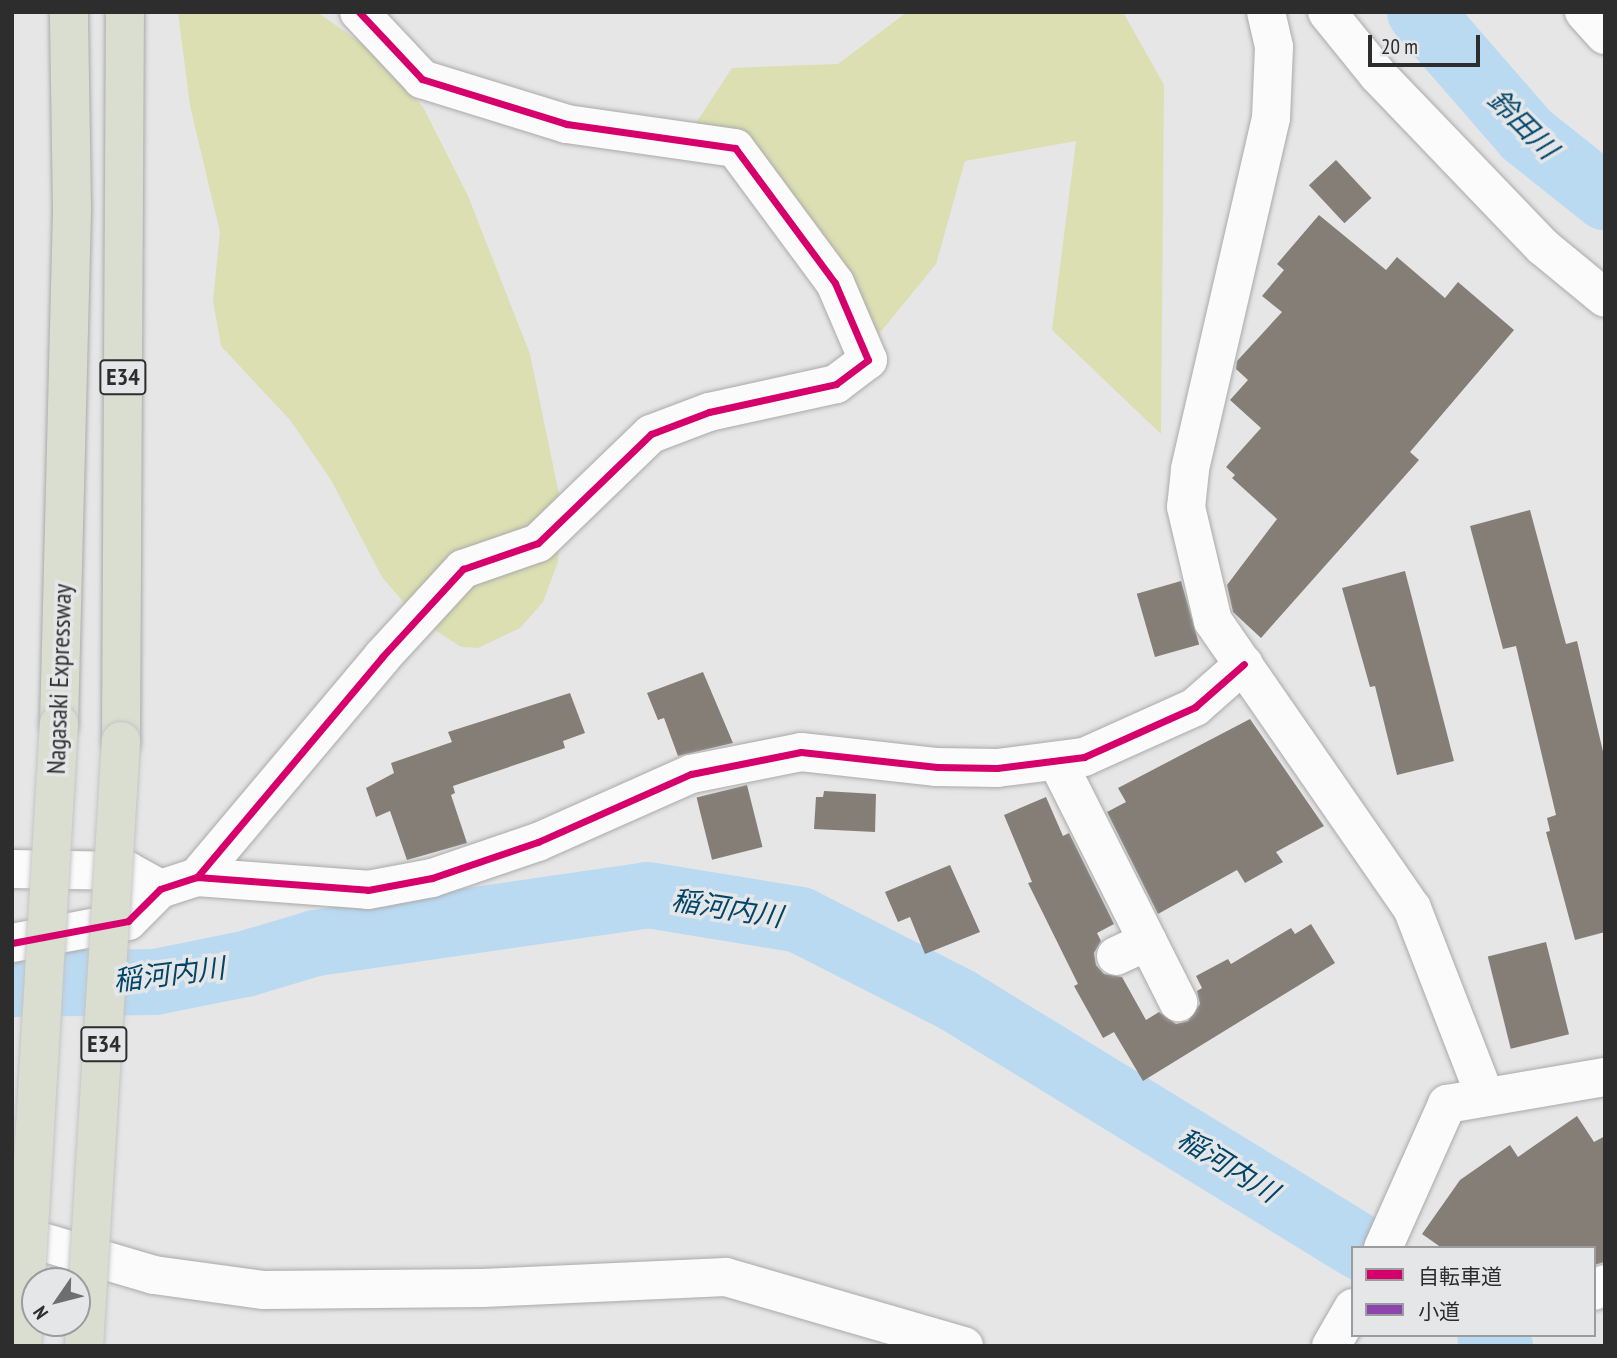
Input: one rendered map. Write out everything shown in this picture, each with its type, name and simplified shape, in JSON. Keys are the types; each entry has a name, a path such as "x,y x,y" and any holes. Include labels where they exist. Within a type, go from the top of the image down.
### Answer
{"highway":[{"name":"Nagasaki Expressway","path":"22,1346 58,724 72,209 69,12"},
{"name":"E34","path":"84,1346 121,741 125,12"}],"street":[{"path":"197,877 382,657 463,569 538,543 651,435 709,412 836,384 868,360 835,283 735,148 567,124 422,79 359,12"},
{"path":"1266,12 1274,47 1271,118 1190,470 1186,507 1213,621 1412,908 1485,1096"},
{"path":"1327,12 1378,75 1543,247 1605,298"},
{"path":"1584,12 1605,35"},
{"path":"12,943 128,921 160,889 197,877 368,890 432,878 538,842 691,774 801,752 937,767 997,768 1084,757 1195,707 1244,664"},
{"path":"1057,761 1132,949 1178,1002"},
{"path":"12,869 128,871 160,889"},
{"path":"1384,1246 1447,1104 1605,1077"},
{"path":"12,1233 154,1275 264,1290 483,1288 726,1278 964,1346"},
{"path":"1331,1346 1351,1311"}],"green space":[{"path":"178,12 317,12 374,52 423,107 468,196 530,354 561,504 558,562 543,602 520,628 478,648 461,647 417,618 382,577 331,480 290,420 221,346 213,301 220,232 190,106"},
{"path":"907,12 1123,12 1164,85 1161,434 1052,330 1076,141 965,161 936,264 879,334 845,275 696,123 732,68 838,64"}],"building":[{"path":"1336,160 1371,198 1344,223 1309,185"},
{"path":"1319,215 1386,270 1397,257 1445,298 1458,282 1514,330 1410,452 1419,460 1261,638 1233,612 1227,585 1277,519 1232,478 1235,475 1226,467 1261,428 1230,400 1248,380 1236,369 1237,361 1282,312 1262,296 1284,270 1277,264"},
{"path":"1530,510 1566,644 1577,641 1605,760 1605,932 1575,940 1546,832 1550,831 1547,818 1556,815 1516,646 1503,649 1470,526"},
{"path":"1405,571 1454,761 1397,775 1375,686 1370,687 1342,588"},
{"path":"1181,581 1199,644 1155,657 1137,594"},
{"path":"703,672 733,743 678,756 664,718 658,720 647,693"},
{"path":"570,693 585,733 563,741 565,748 453,786 455,793 451,795 467,843 407,860 390,811 376,817 366,788 394,773 391,763 452,742 448,732"},
{"path":"1250,719 1324,826 1276,852 1283,862 1245,883 1237,870 1158,914 1107,812 1126,802 1118,788"},
{"path":"747,785 762,847 712,860 697,798"},
{"path":"824,791 876,794 875,832 814,829 816,797 823,797"},
{"path":"1046,797 1063,836 1069,833 1114,924 1097,933 1101,941 1094,953 1096,965 1104,974 1122,977 1146,1020 1159,1012 1176,1024 1188,1021 1200,1004 1197,991 1202,988 1196,976 1228,959 1231,964 1291,928 1295,934 1311,924 1335,963 1143,1081 1114,1032 1103,1038 1074,986 1078,984 1028,883 1032,882 1004,815"},
{"path":"950,865 980,932 925,954 910,917 898,922 885,892"},
{"path":"1546,942 1569,1034 1511,1049 1488,957"},
{"path":"1577,1116 1594,1142 1605,1136 1605,1262 1596,1264 1596,1246 1439,1246 1422,1234 1460,1180 1510,1145 1518,1157"}],"waterway":[{"name":"鈴田川","path":"1420,12 1527,135 1605,197"},
{"name":"稲河内川","path":"12,984 155,982 245,964 316,943 648,895 800,920 957,1000 1359,1246"},
{"name":"稲河内川","path":"1492,1337 1500,1346"}],"marked path":[{"path":"670,1346 848,1346"}],"cycle path":[{"path":"197,877 382,657 463,569 538,543 651,434 709,412 836,384 868,360 835,283 735,148 567,124 422,79 359,12"},
{"path":"12,943 128,921 160,889 197,877 368,890 432,878 538,842 691,774 801,752 937,767 997,768 1084,757 1195,707 1244,664"}]}
